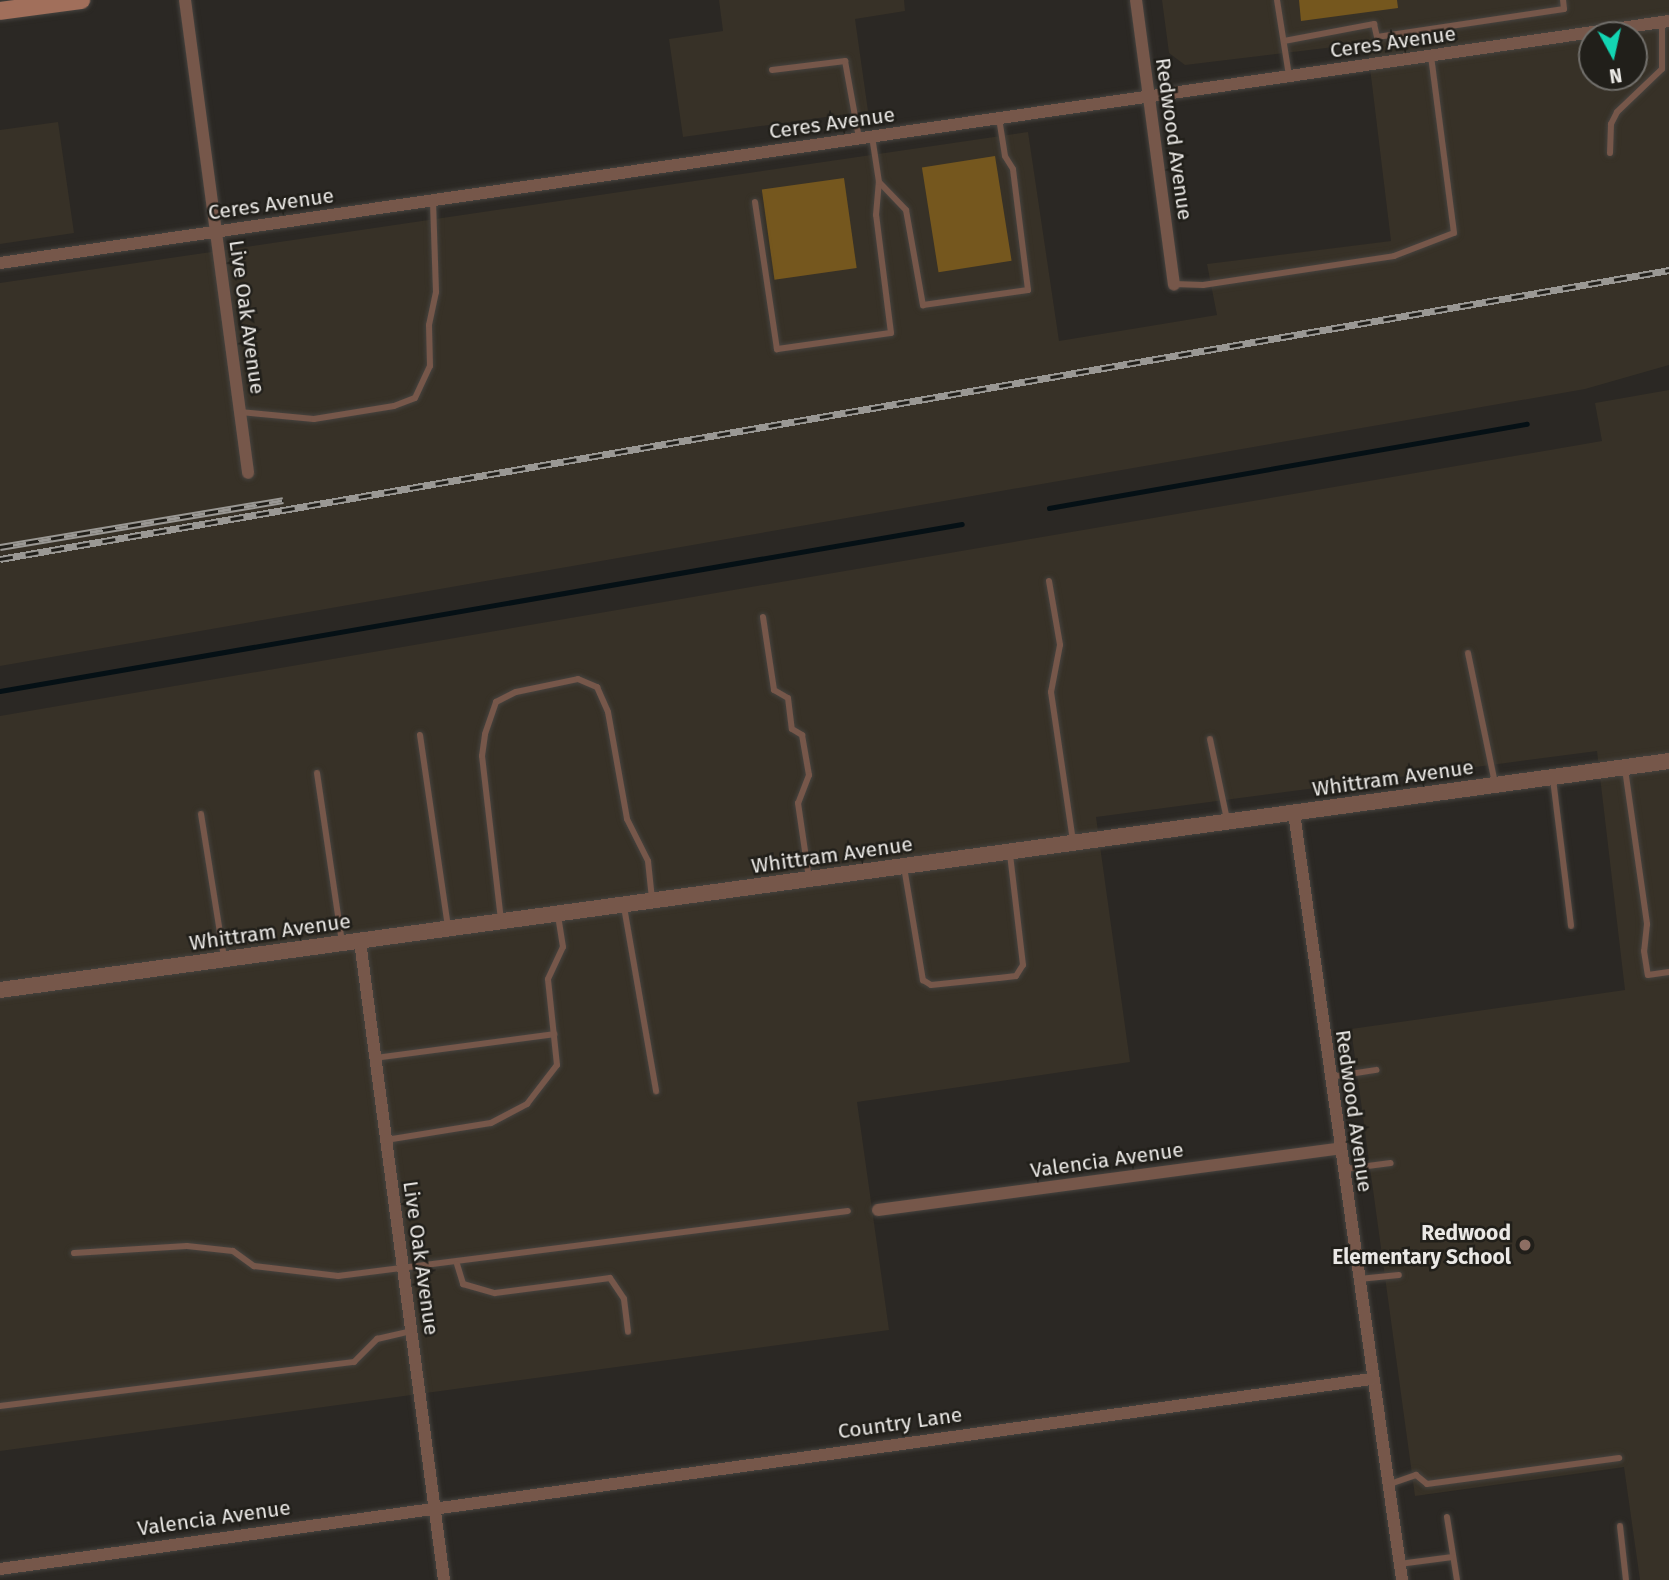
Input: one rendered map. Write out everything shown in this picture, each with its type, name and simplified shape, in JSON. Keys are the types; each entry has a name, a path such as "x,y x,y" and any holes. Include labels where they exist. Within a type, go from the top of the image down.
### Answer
{"main road":[{"path":"0,11 81,0"}],"street":[{"name":"Live Oak Avenue","path":"185,0 248,473"},
{"name":"Redwood Avenue","path":"1136,0 1174,284"},
{"name":"Ceres Avenue","path":"0,262 1666,22"},
{"name":"Whittram Avenue","path":"0,990 1669,761"},
{"name":"Redwood Avenue","path":"1294,813 1371,1379 1402,1580"},
{"name":"Live Oak Avenue","path":"360,941 444,1580"},
{"name":"Valencia Avenue","path":"878,1210 1340,1148"},
{"name":"Country Lane","path":"434,1506 1371,1379"},
{"name":"Valencia Avenue","path":"0,1569 434,1506"}],"lane":[{"path":"1276,0 1289,76"},
{"path":"1284,41 1374,24 1377,37 1564,9 1563,0"},
{"path":"1610,153 1611,124 1617,112 1662,69 1666,22"},
{"path":"1174,284 1203,285 1394,256 1454,233 1431,55"},
{"path":"755,202 777,349 891,333 876,215 879,182 845,61 772,70"},
{"path":"879,182 906,210 923,305 1028,289 1013,169 1005,156 999,118"},
{"path":"240,412 314,419 394,406 415,398 430,366 429,325 436,292 433,200"},
{"path":"1049,581 1059,645 1051,692 1073,843"},
{"path":"763,617 774,690 788,698 792,729 802,735 809,775 799,803 810,880"},
{"path":"1468,653 1495,785"},
{"path":"501,922 482,756 485,734 496,702 516,692 578,679 597,687 608,712 626,818 648,861 652,901"},
{"path":"420,735 448,929"},
{"path":"1210,739 1227,822"},
{"path":"1625,767 1647,924 1644,951 1648,975 1669,972"},
{"path":"317,773 342,944"},
{"path":"1553,777 1571,926"},
{"path":"201,814 224,960"},
{"path":"904,866 923,980 931,985 999,978 1016,975 1023,965 1010,852"},
{"path":"623,905 656,1091"},
{"path":"386,1140 491,1123 527,1104 557,1065 548,979 563,947 558,914"},
{"path":"375,1058 554,1034"},
{"path":"1330,1077 1376,1070"},
{"path":"1343,1169 1391,1163"},
{"path":"74,1254 187,1246 233,1251 254,1266 302,1273 403,1271 848,1211"},
{"path":"457,1264 463,1284 495,1293 610,1278 624,1299 628,1332"},
{"path":"1357,1279 1399,1275"},
{"path":"0,1406 354,1362 377,1339 411,1331"},
{"path":"1387,1485 1416,1475 1427,1484 1619,1458"},
{"path":"1447,1517 1457,1580"},
{"path":"1620,1526 1626,1580"},
{"path":"1399,1564 1453,1557"}],"shaded area":[{"path":"719,0 904,0 905,11 855,19 868,111 683,137 669,39 723,31"},
{"path":"1162,0 1669,0 1669,365 1585,389 0,666 0,283 1028,132 1059,341 1217,315 1207,264 1391,241 1367,43 1185,65 1169,53"},
{"path":"58,122 74,233 0,244 0,130"},
{"path":"1669,390 1669,1580 1640,1580 1624,1467 1415,1496 1351,1029 1625,990 1597,751 1096,817 1130,1062 857,1102 889,1330 0,1451 0,716 1602,441 1595,403"}],"building":[{"path":"1299,0 1397,0 1398,8 1301,21"},
{"path":"995,156 1012,261 938,272 922,168"},
{"path":"844,178 857,268 774,280 762,190"}],"waterway":[{"path":"1049,508 1527,424"},
{"path":"0,691 962,524"}],"railway":[{"path":"0,559 1669,270"},
{"path":"0,547 283,500"}],"place":[{"name":"Redwood Elementary School","path":"1525,1245"}]}
